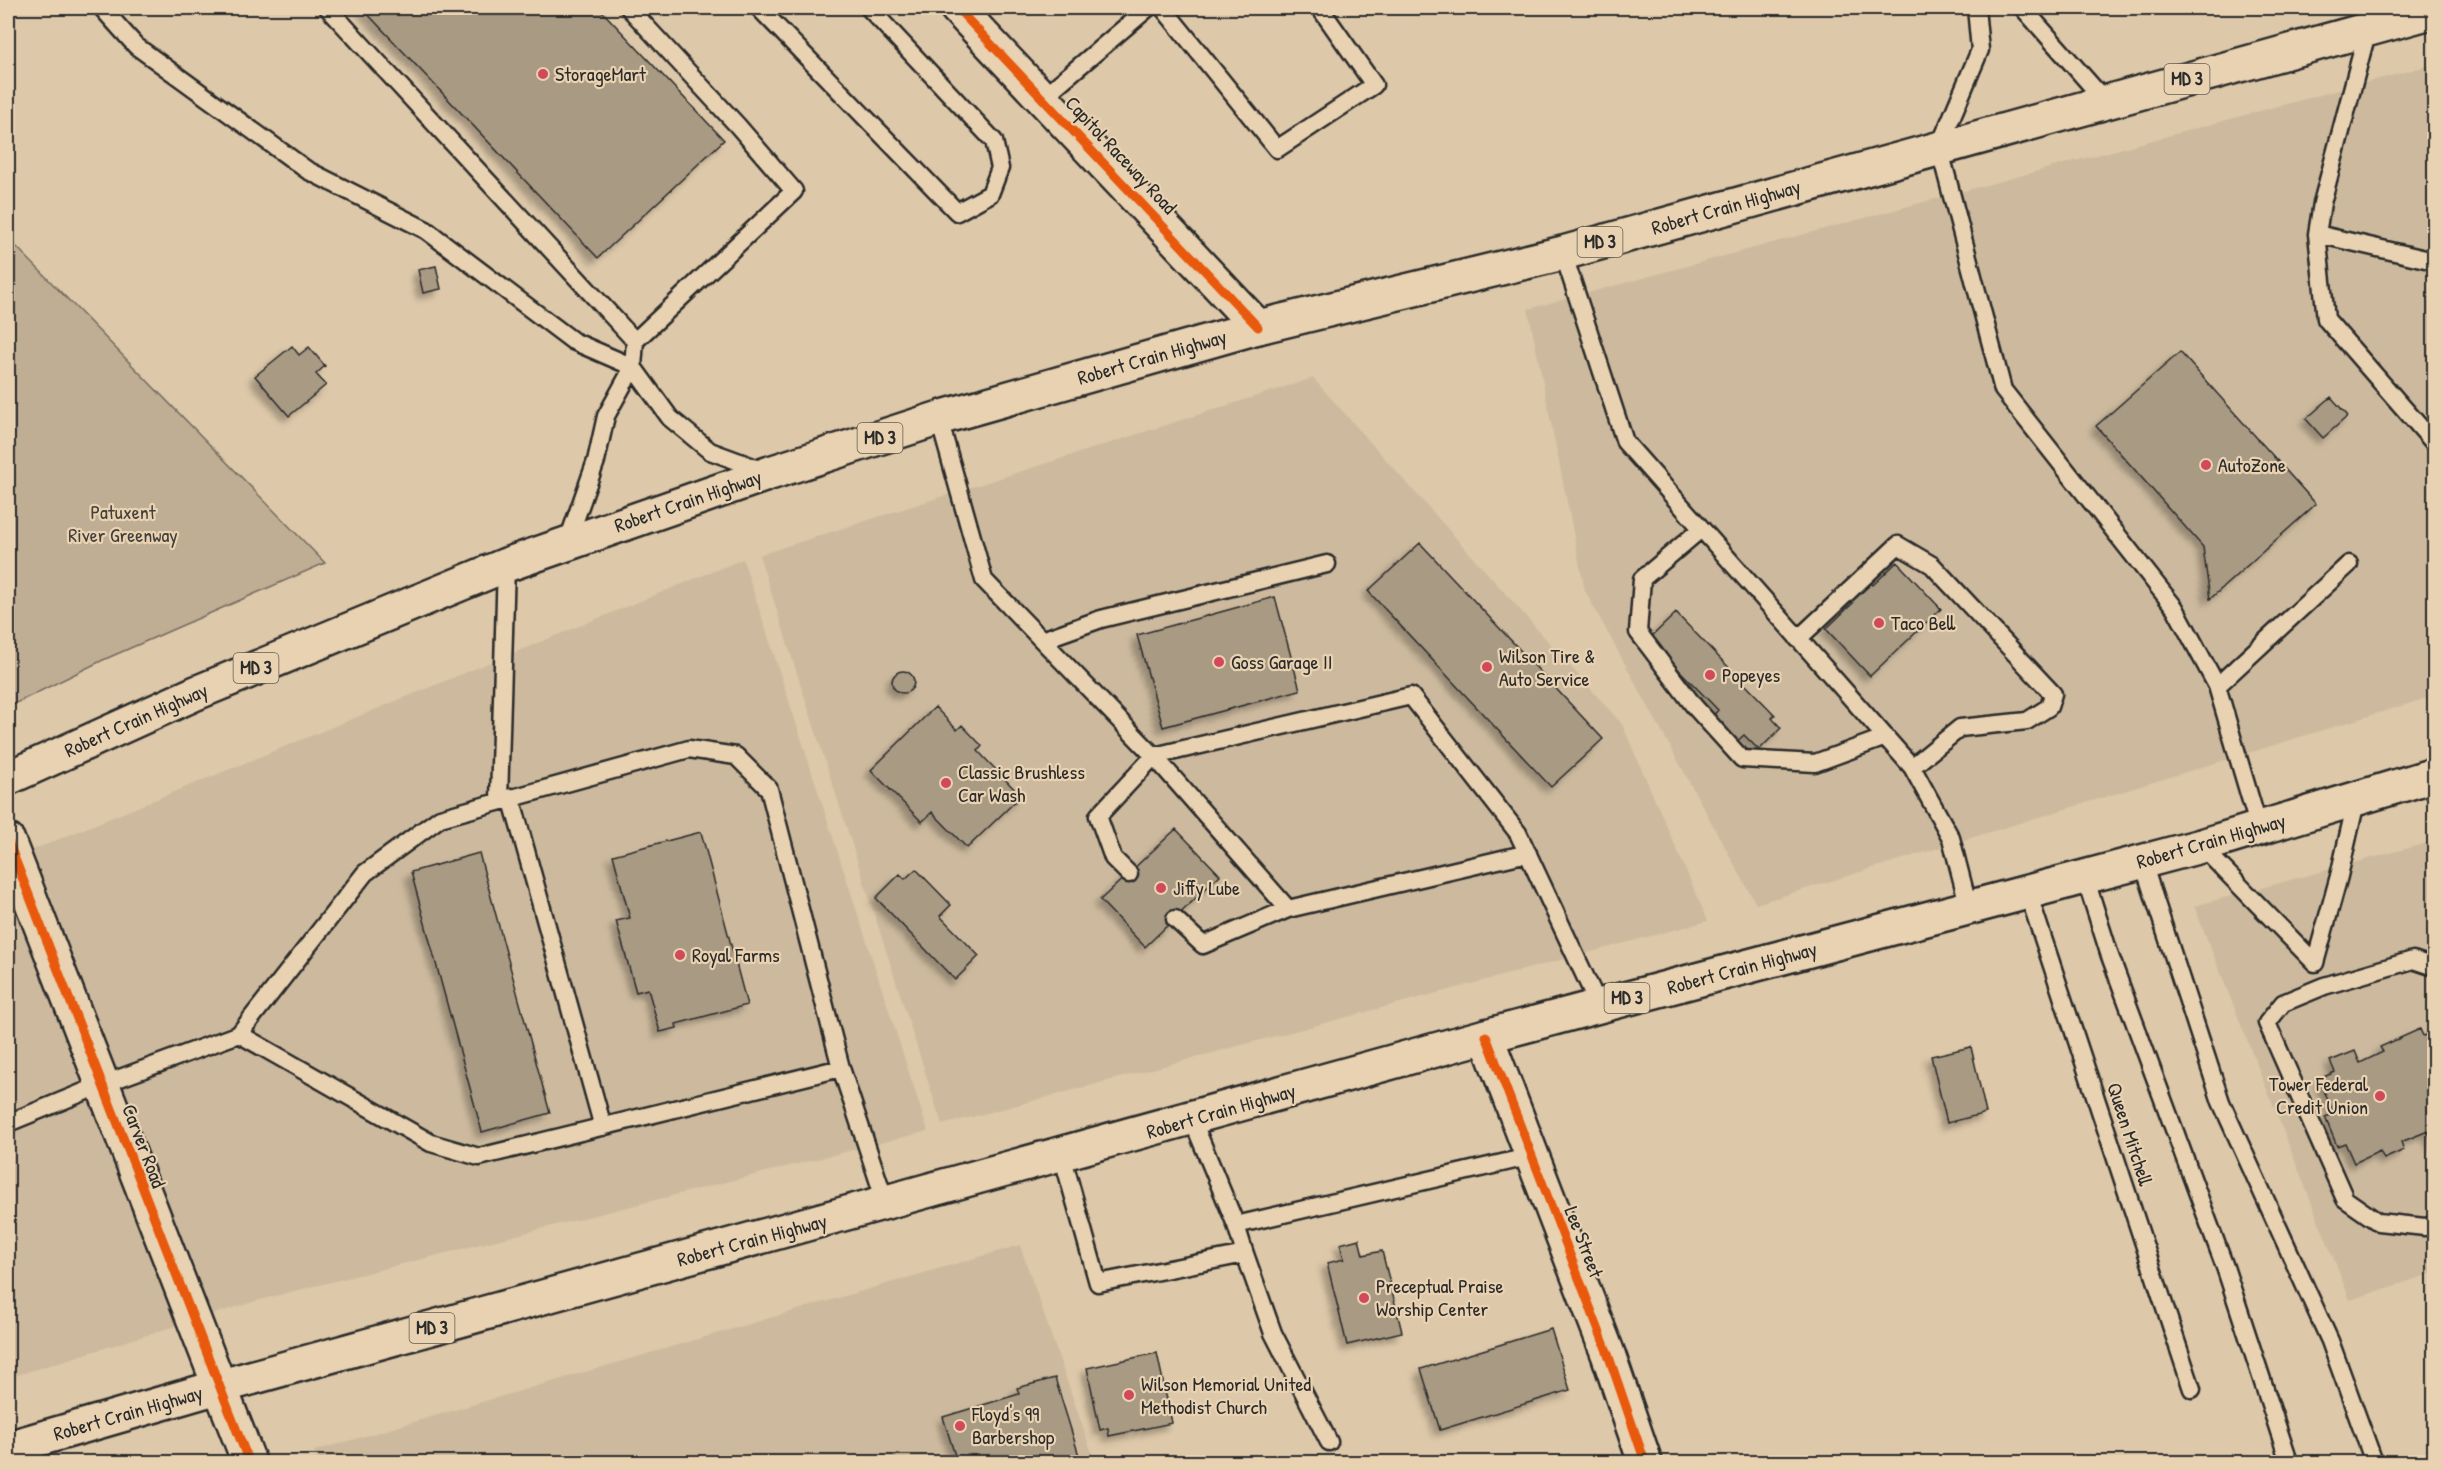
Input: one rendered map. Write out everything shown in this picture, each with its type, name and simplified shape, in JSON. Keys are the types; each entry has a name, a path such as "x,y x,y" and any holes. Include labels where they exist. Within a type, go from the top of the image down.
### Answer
{"main road":[{"name":"Capitol Raceway Road","path":"957,8 1258,327"},
{"name":"Robert Crain Highway","path":"8,778 196,693 506,565 771,473 939,419 1258,327 1563,253 2434,11"},
{"name":"Robert Crain Highway","path":"8,1448 218,1387 886,1204 1486,1036 2201,846 2357,797 2434,776"},
{"name":"Carver Road","path":"8,841 100,1085 249,1462"},
{"name":"Lee Street","path":"1486,1036 1608,1354 1645,1462"}],"lane":[{"path":"102,8 135,46 307,170 426,230 573,341 633,367 670,418 710,451 771,473"},
{"path":"328,8 635,341"},
{"path":"567,543 596,461 606,416 633,367 635,341 794,191 738,126 629,8"},
{"path":"759,8 957,212 990,194 1000,168 994,141 869,8"},
{"path":"1042,98 1148,8"},
{"path":"1162,8 1277,149 1374,85 1320,8"},
{"path":"1976,8 1980,50 1940,147 2003,390 2175,608 2217,686 2259,828"},
{"path":"2023,8 2105,102"},
{"path":"2368,29 2322,202 2317,234 2326,319 2434,443"},
{"path":"2317,234 2434,261"},
{"path":"1563,253 1625,442 1912,766 1951,838 1969,908"},
{"path":"939,419 984,580 1154,756 1288,909"},
{"path":"1701,529 1642,579 1638,632 1694,706 1742,759 1815,763 1886,737"},
{"path":"1798,639 1898,545 1932,565 2053,694 2049,707 2027,721 1960,728 1912,766"},
{"path":"1042,640 1101,619 1327,564"},
{"path":"2217,686 2349,564"},
{"path":"506,565 505,798 603,1127"},
{"path":"1129,874 1113,858 1098,816 1154,756 1411,696 1518,832 1599,1006"},
{"path":"8,1123 100,1085 239,1034 365,873 440,818 505,798 689,749 736,756 769,789 841,1068 886,1204"},
{"path":"2315,963 2339,876 2357,797"},
{"path":"2201,846 2315,963 2324,986"},
{"path":"1175,919 1203,945 1288,909 1528,854"},
{"path":"2142,860 2221,1102 2330,1341 2374,1462"},
{"path":"2085,877 2114,967 2225,1267 2289,1462"},
{"name":"Queen Mitchell","path":"2028,893 2192,1389"},
{"path":"2434,967 2413,960 2324,986 2283,1003 2267,1023 2345,1199 2378,1222 2425,1227 2434,1225"},
{"path":"239,1034 431,1143 479,1157 841,1068"},
{"path":"1192,1119 1236,1225 1274,1333 1329,1442"},
{"path":"1062,1155 1098,1283 1245,1254"},
{"path":"1236,1225 1532,1156"}],"shaded area":[{"path":"2434,64 2434,696 1756,904 1585,591 1528,309"},
{"path":"1313,378 1622,724 1708,921 942,1125 759,555"},
{"path":"743,559 928,1131 256,1301 8,1378 8,860"},
{"path":"2434,841 2434,1273 2350,1300 2194,906"},
{"path":"1020,1245 1095,1462 319,1462 314,1451"}],"green space":[{"name":"Patuxent River Greenway","path":"8,238 325,563 103,660 8,707"}],"building":[{"name":"StorageMart","path":"362,8 599,8 724,140 598,258"},
{"path":"436,266 441,289 423,293 418,270"},
{"path":"292,346 299,355 309,347 325,366 316,374 326,385 289,416 255,376"},
{"name":"AutoZone","path":"2180,352 2316,504 2210,599 2203,547 2096,426"},
{"path":"2331,397 2348,416 2323,438 2306,419"},
{"name":"Wilson Tire & Auto Service","path":"1420,543 1603,739 1551,787 1368,591"},
{"name":"Taco Bell","path":"1897,562 1941,609 1870,676 1826,629 1853,603 1851,601 1870,582 1873,585"},
{"name":"Goss Garage II","path":"1275,597 1300,690 1163,727 1137,635"},
{"name":"Popeyes","path":"1676,613 1775,715 1772,718 1781,728 1759,750 1744,735 1734,744 1713,716 1718,710 1649,639"},
{"path":"903,671 911,674 914,682 911,690 903,693 895,690 892,682 895,674"},
{"name":"Classic Brushless Car Wash","path":"935,707 957,730 962,725 982,746 978,751 1021,796 967,848 932,812 922,822 871,770"},
{"name":"Jiffy Lube","path":"1176,829 1220,875 1145,947 1100,900"},
{"name":"Royal Farms","path":"701,832 747,1005 676,1024 677,1028 660,1032 648,989 636,992 616,921 630,918 613,855"},
{"path":"479,853 550,1113 482,1132 411,872"},
{"path":"916,869 951,905 940,916 979,956 955,980 876,898 900,874 905,879"},
{"name":"Tower Federal Credit Union","path":"2420,1029 2423,1036 2434,1031 2434,1146 2428,1131 2401,1142 2404,1150 2384,1159 2380,1151 2354,1163 2345,1143 2337,1146 2325,1117 2334,1114 2319,1079 2335,1072 2330,1061 2355,1051 2360,1063 2383,1052 2380,1047"},
{"path":"1971,1047 1986,1113 1947,1123 1931,1056"},
{"name":"Preceptual Praise Worship Center","path":"1359,1239 1363,1255 1382,1251 1402,1332 1347,1345 1327,1263 1344,1259 1340,1244"},
{"path":"1551,1329 1570,1390 1440,1430 1421,1369"},
{"name":"Wilson Memorial United Methodist Church","path":"1157,1353 1172,1423 1109,1436 1108,1428 1100,1430 1087,1368"},
{"path":"1055,1378 1081,1462 957,1462 943,1417 1019,1394 1017,1388"}],"cycle path":[{"path":"957,8 1258,327"},
{"path":"8,841 249,1462"},
{"path":"1486,1036 1608,1354 1645,1462"}],"place":[{"name":"StorageMart","path":"543,74"},
{"name":"AutoZone","path":"2206,465"},
{"name":"Taco Bell","path":"1879,623"},
{"name":"Goss Garage II","path":"1219,662"},
{"name":"Wilson Tire & Auto Service","path":"1487,667"},
{"name":"Popeyes","path":"1710,675"},
{"name":"Classic Brushless Car Wash","path":"946,783"},
{"name":"Jiffy Lube","path":"1161,888"},
{"name":"Royal Farms","path":"680,955"},
{"name":"Tower Federal Credit Union","path":"2380,1096"},
{"name":"Preceptual Praise Worship Center","path":"1364,1298"},
{"name":"Wilson Memorial United Methodist Church","path":"1129,1395"},
{"name":"Floyd's 99 Barbershop","path":"960,1426"}]}
